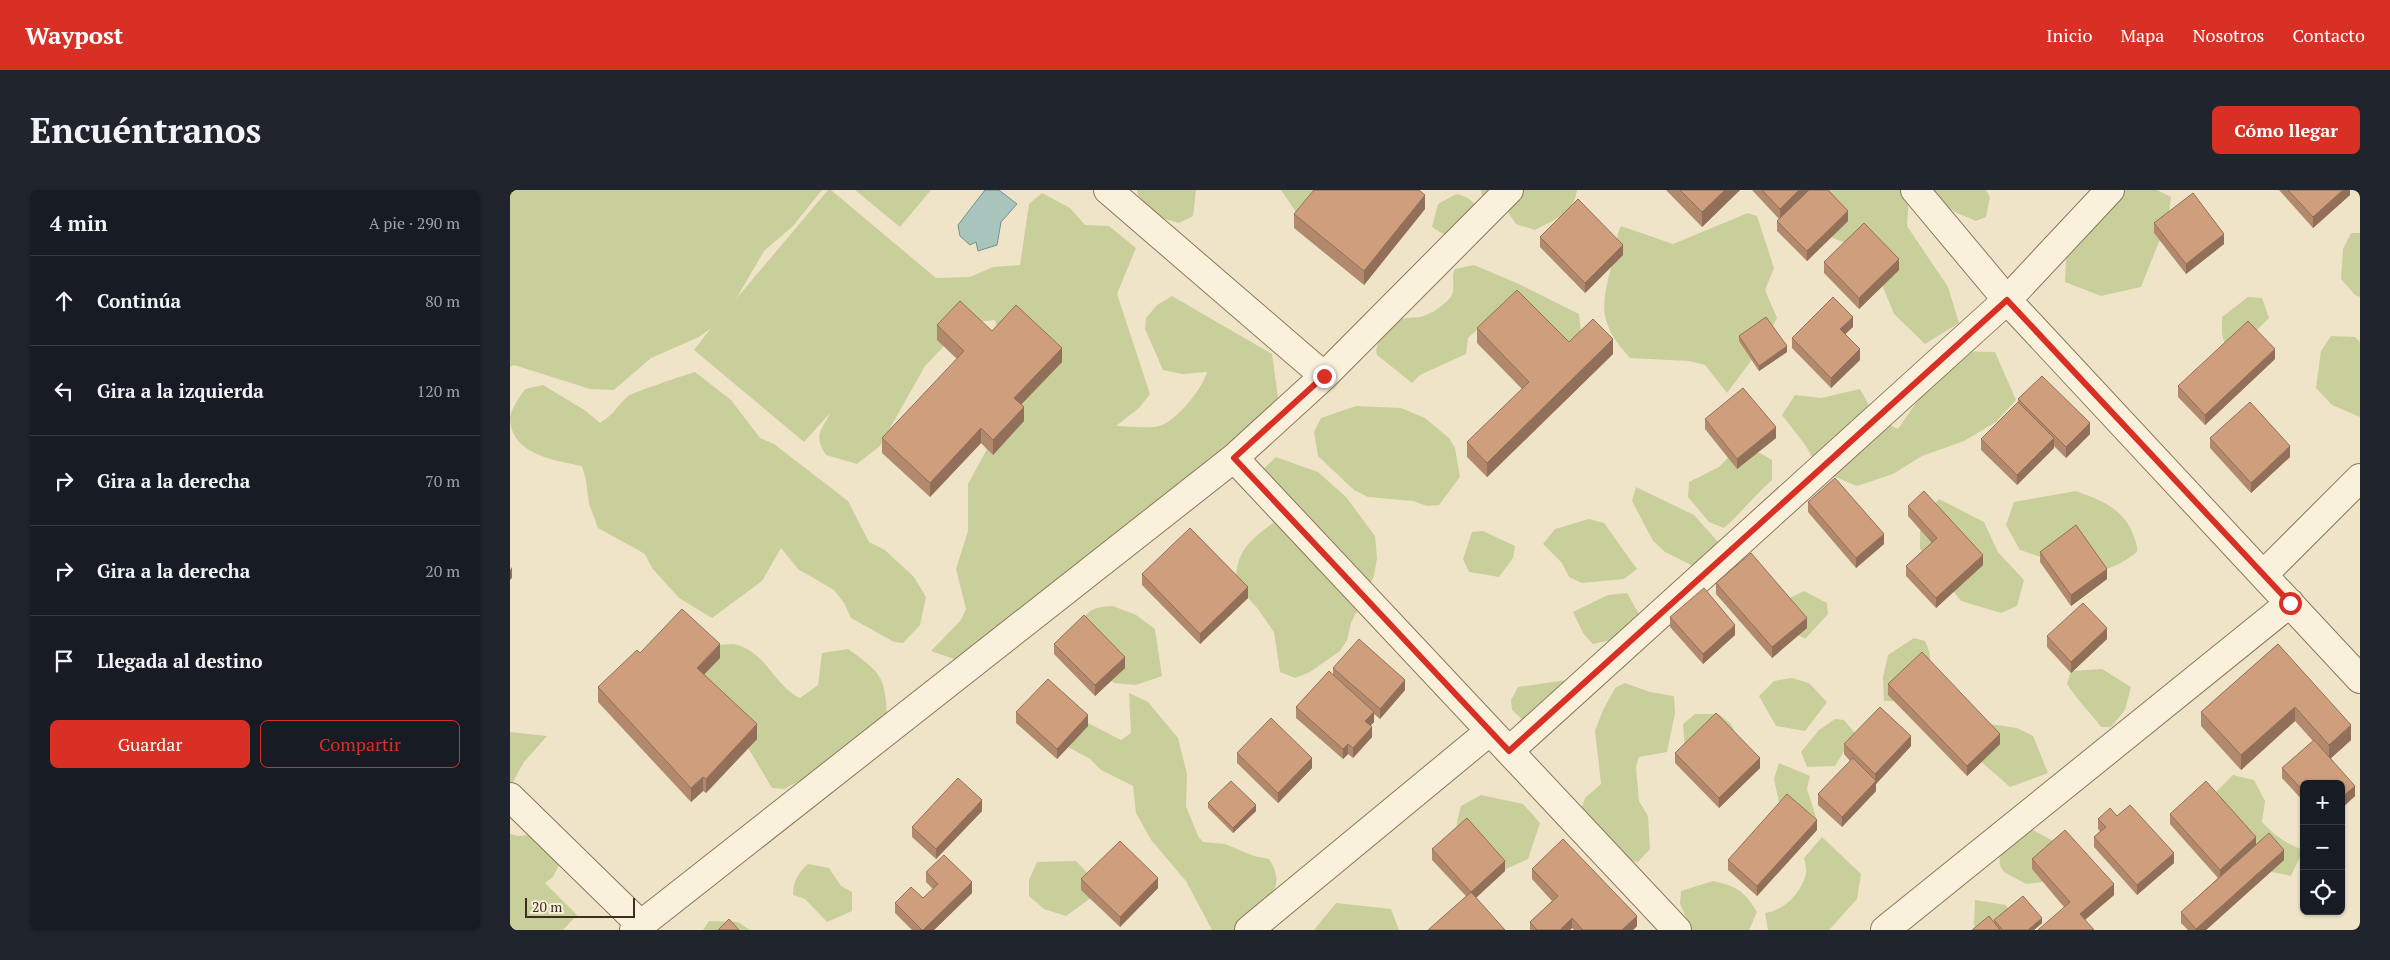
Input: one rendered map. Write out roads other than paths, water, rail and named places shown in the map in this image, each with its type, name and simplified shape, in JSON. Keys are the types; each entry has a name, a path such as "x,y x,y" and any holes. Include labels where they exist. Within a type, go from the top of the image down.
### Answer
{"street":[{"path":"1108,190 1324,376"},
{"path":"510,796 637,927 1234,458 1324,376 1509,190"},
{"path":"1915,190 2007,300 2360,679"},
{"path":"1509,751 2007,300 2110,190"},
{"path":"1234,458 1677,930"},
{"path":"2264,574 2360,478"},
{"path":"1886,930 2290,603"},
{"path":"1249,930 1490,731"}],"water":[{"path":"985,190 999,190 1017,204 1001,222 997,245 978,251 976,242 970,245 960,236 958,225"}]}
